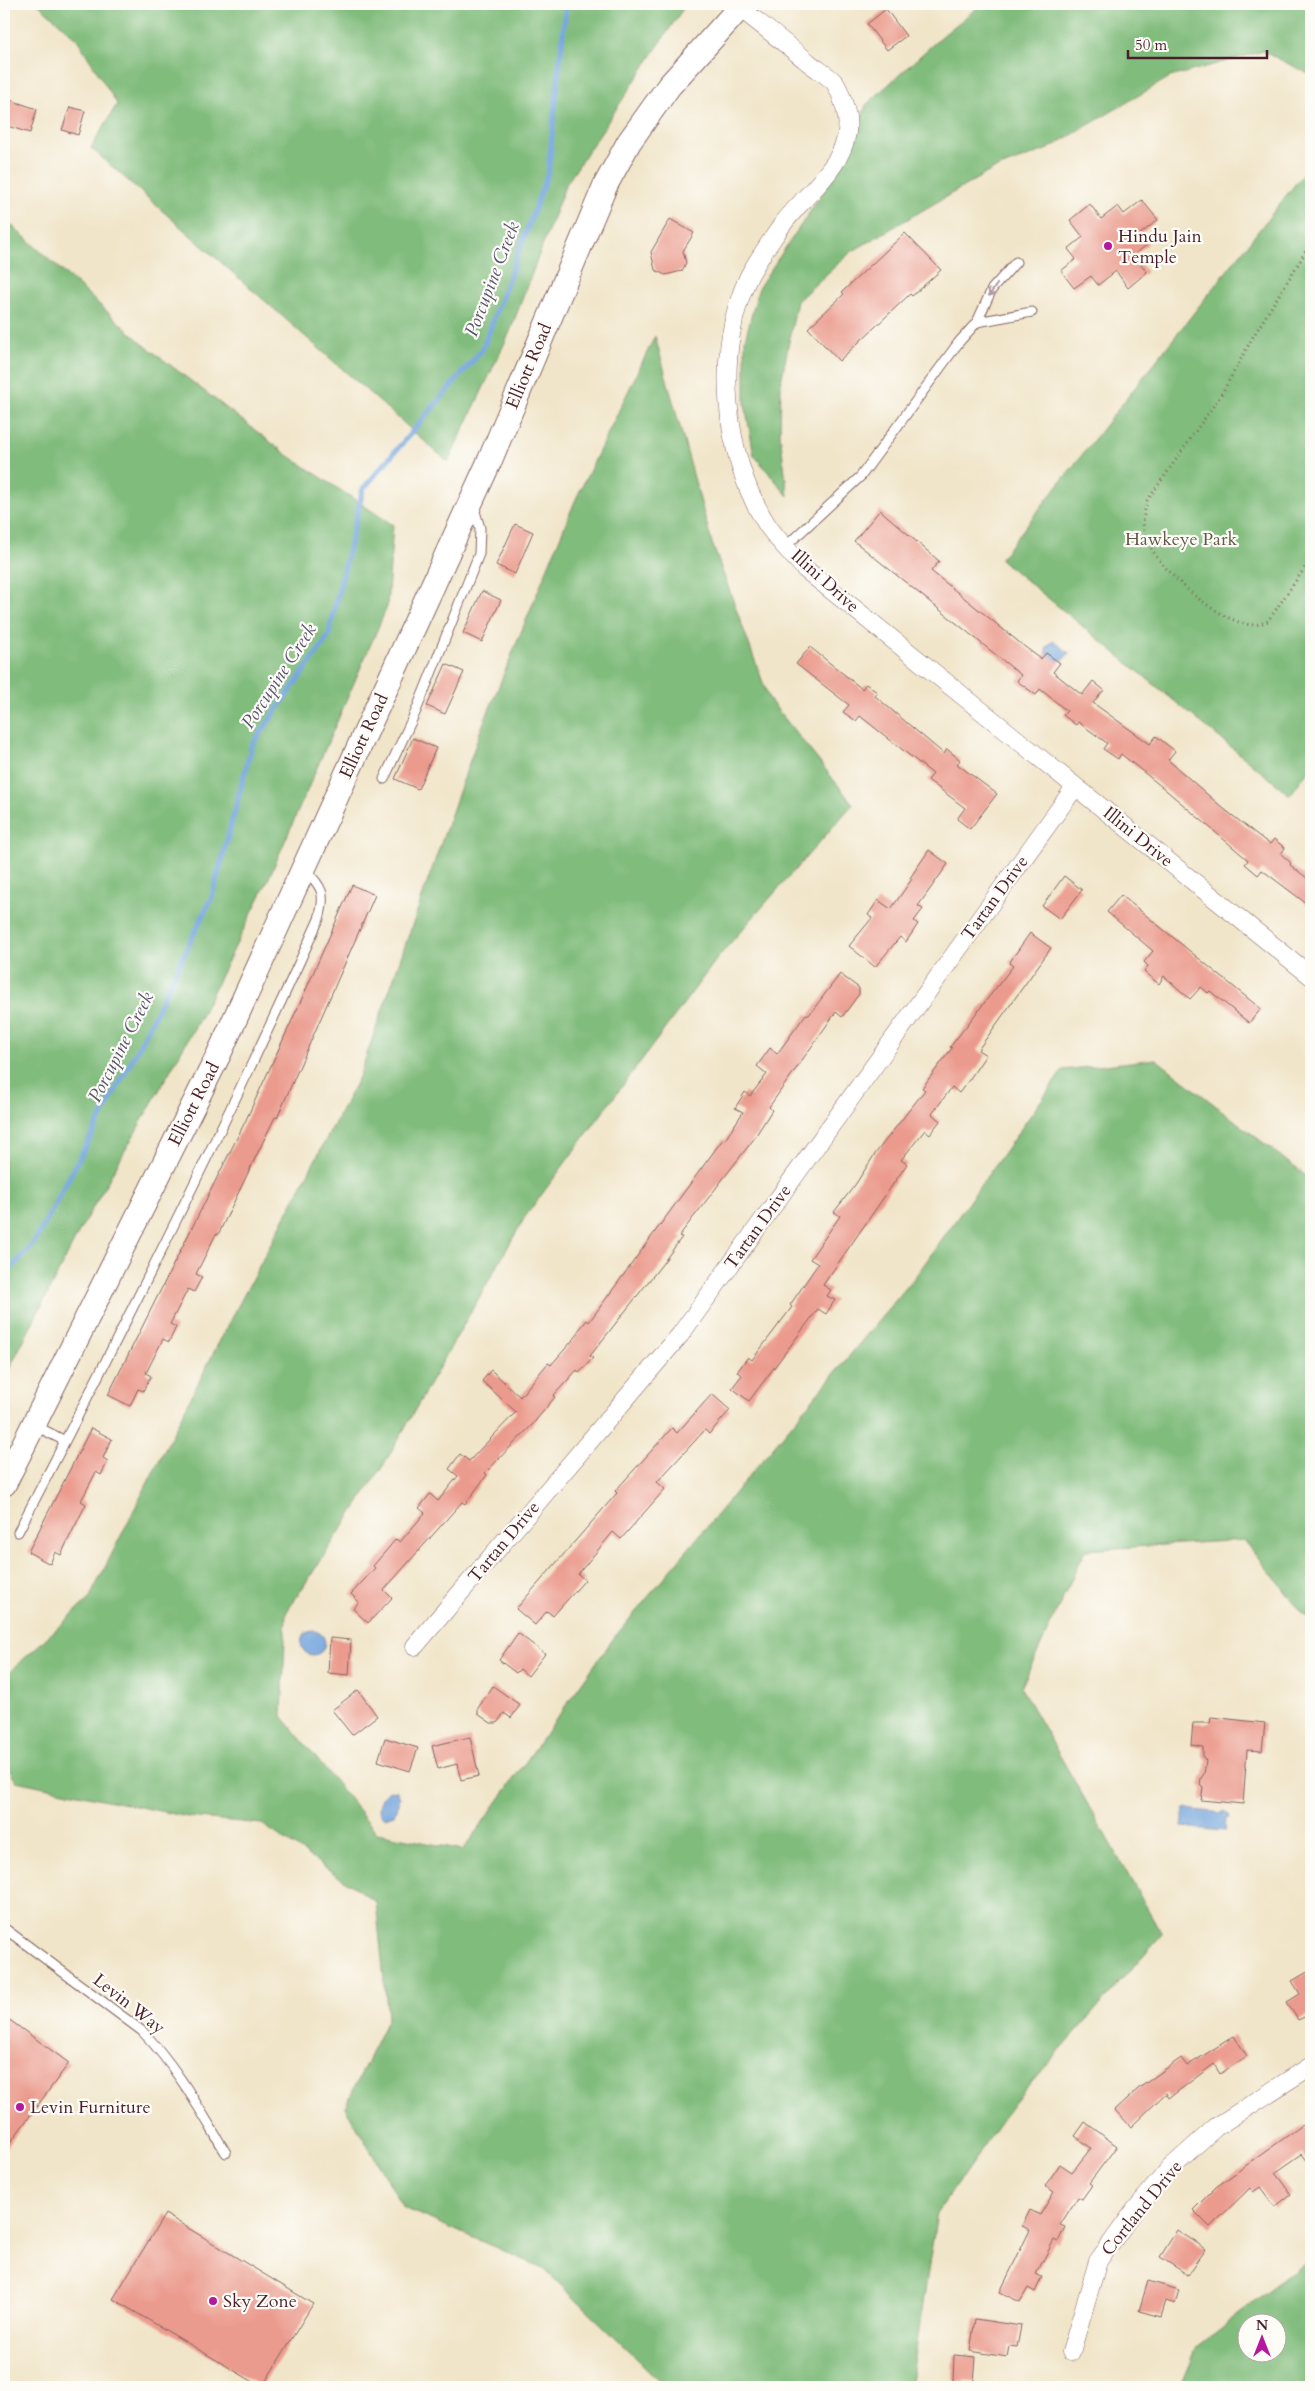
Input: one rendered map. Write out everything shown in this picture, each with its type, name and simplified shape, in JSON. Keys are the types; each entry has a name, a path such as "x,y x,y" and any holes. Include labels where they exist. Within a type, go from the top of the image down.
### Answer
{"street":[{"name":"Elliott Road","path":"4,1484 218,1056 472,500 605,186 629,142 669,86 742,6"},
{"name":"Illini Drive","path":"742,6 835,84 846,110 847,132 838,157 820,182 782,224 749,276 735,318 728,351 729,402 734,445 744,480 766,523 805,569 1311,976"},
{"name":"Tartan Drive","path":"415,1646 680,1335 1075,787"},
{"name":"Cortland Drive","path":"1071,2352 1098,2261 1141,2203 1170,2168 1216,2127 1311,2066"}],"lane":[{"path":"786,546 861,476 959,342 977,322 992,289 1016,262"},
{"path":"977,322 1032,312"},
{"path":"384,779 416,712 479,554 480,528 472,500"},
{"path":"18,1532 171,1235 246,1080 318,919 324,902 322,891 318,882 303,869"},
{"path":"33,1425 65,1442"},
{"name":"Levin Way","path":"4,1928 142,2031 176,2070 226,2153"}],"path":[{"path":"1311,243 1221,394 1147,501 1142,520 1146,538 1155,554 1183,585 1226,617 1246,624 1257,625 1268,621 1311,559"}],"green space":[{"path":"38,4 686,4 565,186 509,334 448,462 91,148 117,104 77,39"},
{"path":"982,4 1311,4 1311,75 1263,51 1170,77 1048,149 992,170 851,252 797,301 781,382 780,434 788,496 754,455 745,404 745,340 759,287 847,157 866,105 941,37"},
{"name":"Hawkeye Park","path":"1311,164 1311,767 1290,795 1000,559"},
{"path":"8,222 143,344 286,454 393,525 387,607 268,880 200,1018 79,1232 4,1379 4,225"},
{"path":"655,336 712,543 769,699 853,804 719,956 525,1217 383,1466 286,1613 282,1716 377,1833 463,1850 613,1639 915,1277 1063,1070 1156,1059 1311,1180 1311,1623 1244,1540 1085,1550 1021,1688 1162,1934 1017,2099 937,2213 911,2382 914,2387 666,2387 543,2268 404,2208 345,2107 388,2018 376,1902 262,1824 188,1817 16,1781 4,1762 4,1677 89,1599 218,1344 359,1077 480,732 575,501"},
{"path":"1311,2258 1311,2387 1180,2387 1197,2347 1238,2315 1238,2364 1288,2364 1288,2314 1239,2314"}],"water":[{"path":"1053,640 1069,653 1063,660 1060,659 1058,662 1047,654 1046,648"},
{"path":"313,1631 318,1632 324,1638 324,1648 318,1654 313,1655 308,1654 302,1648 301,1643 302,1638 308,1632"},
{"path":"390,1790 397,1791 400,1798 394,1815 385,1818 380,1814 380,1804 385,1794"},
{"path":"1184,1809 1223,1813 1224,1811 1228,1813 1230,1818 1226,1819 1225,1831 1182,1827"}],"building":[{"path":"886,9 906,36 887,50 867,24"},
{"path":"4,98 37,109 30,133 4,125"},
{"path":"70,107 85,111 78,135 62,130"},
{"name":"Hindu Jain Temple","path":"1142,200 1158,220 1140,234 1148,244 1134,255 1147,272 1128,288 1116,271 1098,285 1091,276 1074,288 1061,271 1076,259 1068,249 1083,237 1070,220 1090,204 1101,219 1118,206 1124,214"},
{"path":"670,219 694,233 683,251 686,263 682,271 665,275 655,270 651,252"},
{"path":"905,233 941,270 912,296 910,294 839,361 808,328 844,294 842,292"},
{"path":"880,510 939,561 931,571 1041,659 1046,653 1060,663 1053,672 1082,695 1093,681 1104,690 1093,703 1150,744 1156,736 1175,751 1168,760 1224,809 1270,844 1274,839 1285,848 1281,854 1291,863 1290,865 1311,881 1311,907 1262,870 1258,875 1245,864 1248,860 1167,791 1121,754 1118,759 1103,749 1107,743 1078,722 1076,725 1063,715 1067,711 1040,689 1036,695 1017,681 1021,675 854,541"},
{"path":"515,524 533,532 515,574 496,565"},
{"path":"482,591 501,600 482,642 463,633"},
{"path":"810,647 862,689 866,684 877,692 875,696 944,754 947,749 960,760 957,764 997,794 970,829 957,819 965,808 928,780 933,774 860,716 856,721 843,712 849,705 796,664"},
{"path":"446,664 464,672 445,714 427,706"},
{"path":"413,738 436,748 418,789 395,779"},
{"path":"929,850 948,864 918,906 923,909 914,921 918,924 906,942 900,937 875,967 849,946 872,918 868,915 878,900 891,909"},
{"path":"1064,876 1082,890 1060,919 1042,906"},
{"path":"352,885 375,895 277,1118 275,1117 218,1235 216,1234 196,1274 202,1277 194,1292 188,1289 170,1324 176,1327 169,1342 163,1339 146,1373 151,1376 143,1391 138,1389 130,1406 108,1395 245,1122"},
{"path":"1121,895 1261,1009 1249,1023 1210,991 1208,993 1201,987 1190,999 1164,976 1159,984 1144,972 1148,966 1144,962 1153,951 1107,912"},
{"path":"1030,933 1051,948 978,1050 986,1055 959,1093 952,1087 932,1114 940,1121 930,1134 925,1130 901,1160 907,1164 823,1285 831,1290 827,1296 835,1300 826,1314 818,1309 749,1401 732,1388 742,1375 737,1372 748,1357 752,1360 792,1307 790,1305 818,1264 810,1259 840,1216 834,1212 855,1185 875,1154 925,1090 922,1088 952,1048 950,1047 1013,966 1009,963"},
{"path":"840,974 859,988 859,994 842,1017 836,1012 769,1107 772,1110 753,1140 679,1236 682,1237 663,1263 590,1356 593,1358 579,1373 577,1370 553,1396 555,1397 532,1425 485,1473 487,1475 465,1504 462,1502 384,1590 392,1598 368,1623 353,1609 359,1602 351,1594 375,1568 373,1566 396,1539 400,1542 425,1513 419,1508 430,1494 438,1501 458,1476 449,1469 460,1454 469,1461 516,1412 482,1381 491,1370 520,1397 548,1363 551,1365 579,1333 578,1331 587,1320 589,1322 723,1139 725,1140 743,1112 735,1108 745,1092 750,1096 767,1074 757,1066 770,1048 777,1054 806,1014 809,1015"},
{"path":"712,1394 730,1410 709,1434 705,1430 657,1482 665,1489 621,1539 613,1532 578,1574 585,1580 553,1616 547,1611 535,1625 516,1609 617,1493 615,1491 672,1428 677,1433"},
{"path":"91,1428 112,1439 103,1458 108,1461 101,1475 96,1472 81,1501 86,1504 61,1555 55,1552 50,1564 28,1552"},
{"path":"518,1633 545,1654 528,1676 520,1669 516,1673 499,1660"},
{"path":"330,1638 351,1640 349,1675 328,1673"},
{"path":"493,1686 520,1705 511,1718 504,1713 497,1723 491,1723 478,1714 478,1708"},
{"path":"358,1690 377,1716 352,1735 332,1710"},
{"path":"1211,1717 1265,1723 1262,1751 1247,1750 1243,1804 1201,1800 1203,1788 1200,1785 1206,1761 1203,1757 1203,1747 1191,1745 1193,1723 1210,1723"},
{"path":"470,1737 479,1776 461,1780 457,1764 438,1769 432,1746"},
{"path":"385,1738 418,1748 410,1771 378,1761"},
{"path":"1311,1970 1311,2014 1298,2020 1287,2002 1300,1994 1292,1981"},
{"name":"Levin Furniture","path":"4,2016 69,2063 4,2151"},
{"path":"1234,2036 1247,2056 1220,2074 1214,2064 1169,2098 1166,2093 1131,2127 1115,2110 1139,2088 1181,2058 1187,2066"},
{"path":"1085,2122 1117,2146 1089,2183 1092,2185 1082,2199 1078,2197 1060,2225 1065,2227 1058,2242 1054,2240 1036,2274 1042,2277 1035,2292 1028,2288 1020,2302 1000,2292 1030,2230 1022,2226 1030,2210 1040,2215 1054,2192 1045,2186 1060,2164 1072,2172 1091,2148 1075,2136"},
{"path":"1304,2124 1311,2135 1311,2166 1302,2154 1275,2173 1291,2194 1275,2207 1260,2187 1253,2192 1250,2188 1210,2227 1193,2210 1216,2187"},
{"name":"Sky Zone","path":"165,2214 313,2304 262,2387 113,2299"},
{"path":"1177,2230 1206,2249 1188,2275 1160,2257"},
{"path":"1148,2281 1179,2290 1175,2304 1166,2301 1161,2317 1139,2311"},
{"path":"975,2319 1021,2326 1017,2347 1009,2346 1007,2357 970,2351"},
{"path":"954,2355 976,2357 974,2382 953,2381"}],"waterway":[{"name":"Porcupine Creek","path":"4,1276 34,1243 143,1039 212,897 252,745 328,637 363,489 482,350 548,173 566,4"}],"place":[{"name":"Hindu Jain Temple","path":"1108,246"},
{"name":"Levin Furniture","path":"20,2107"},
{"name":"Sky Zone","path":"213,2301"}]}
